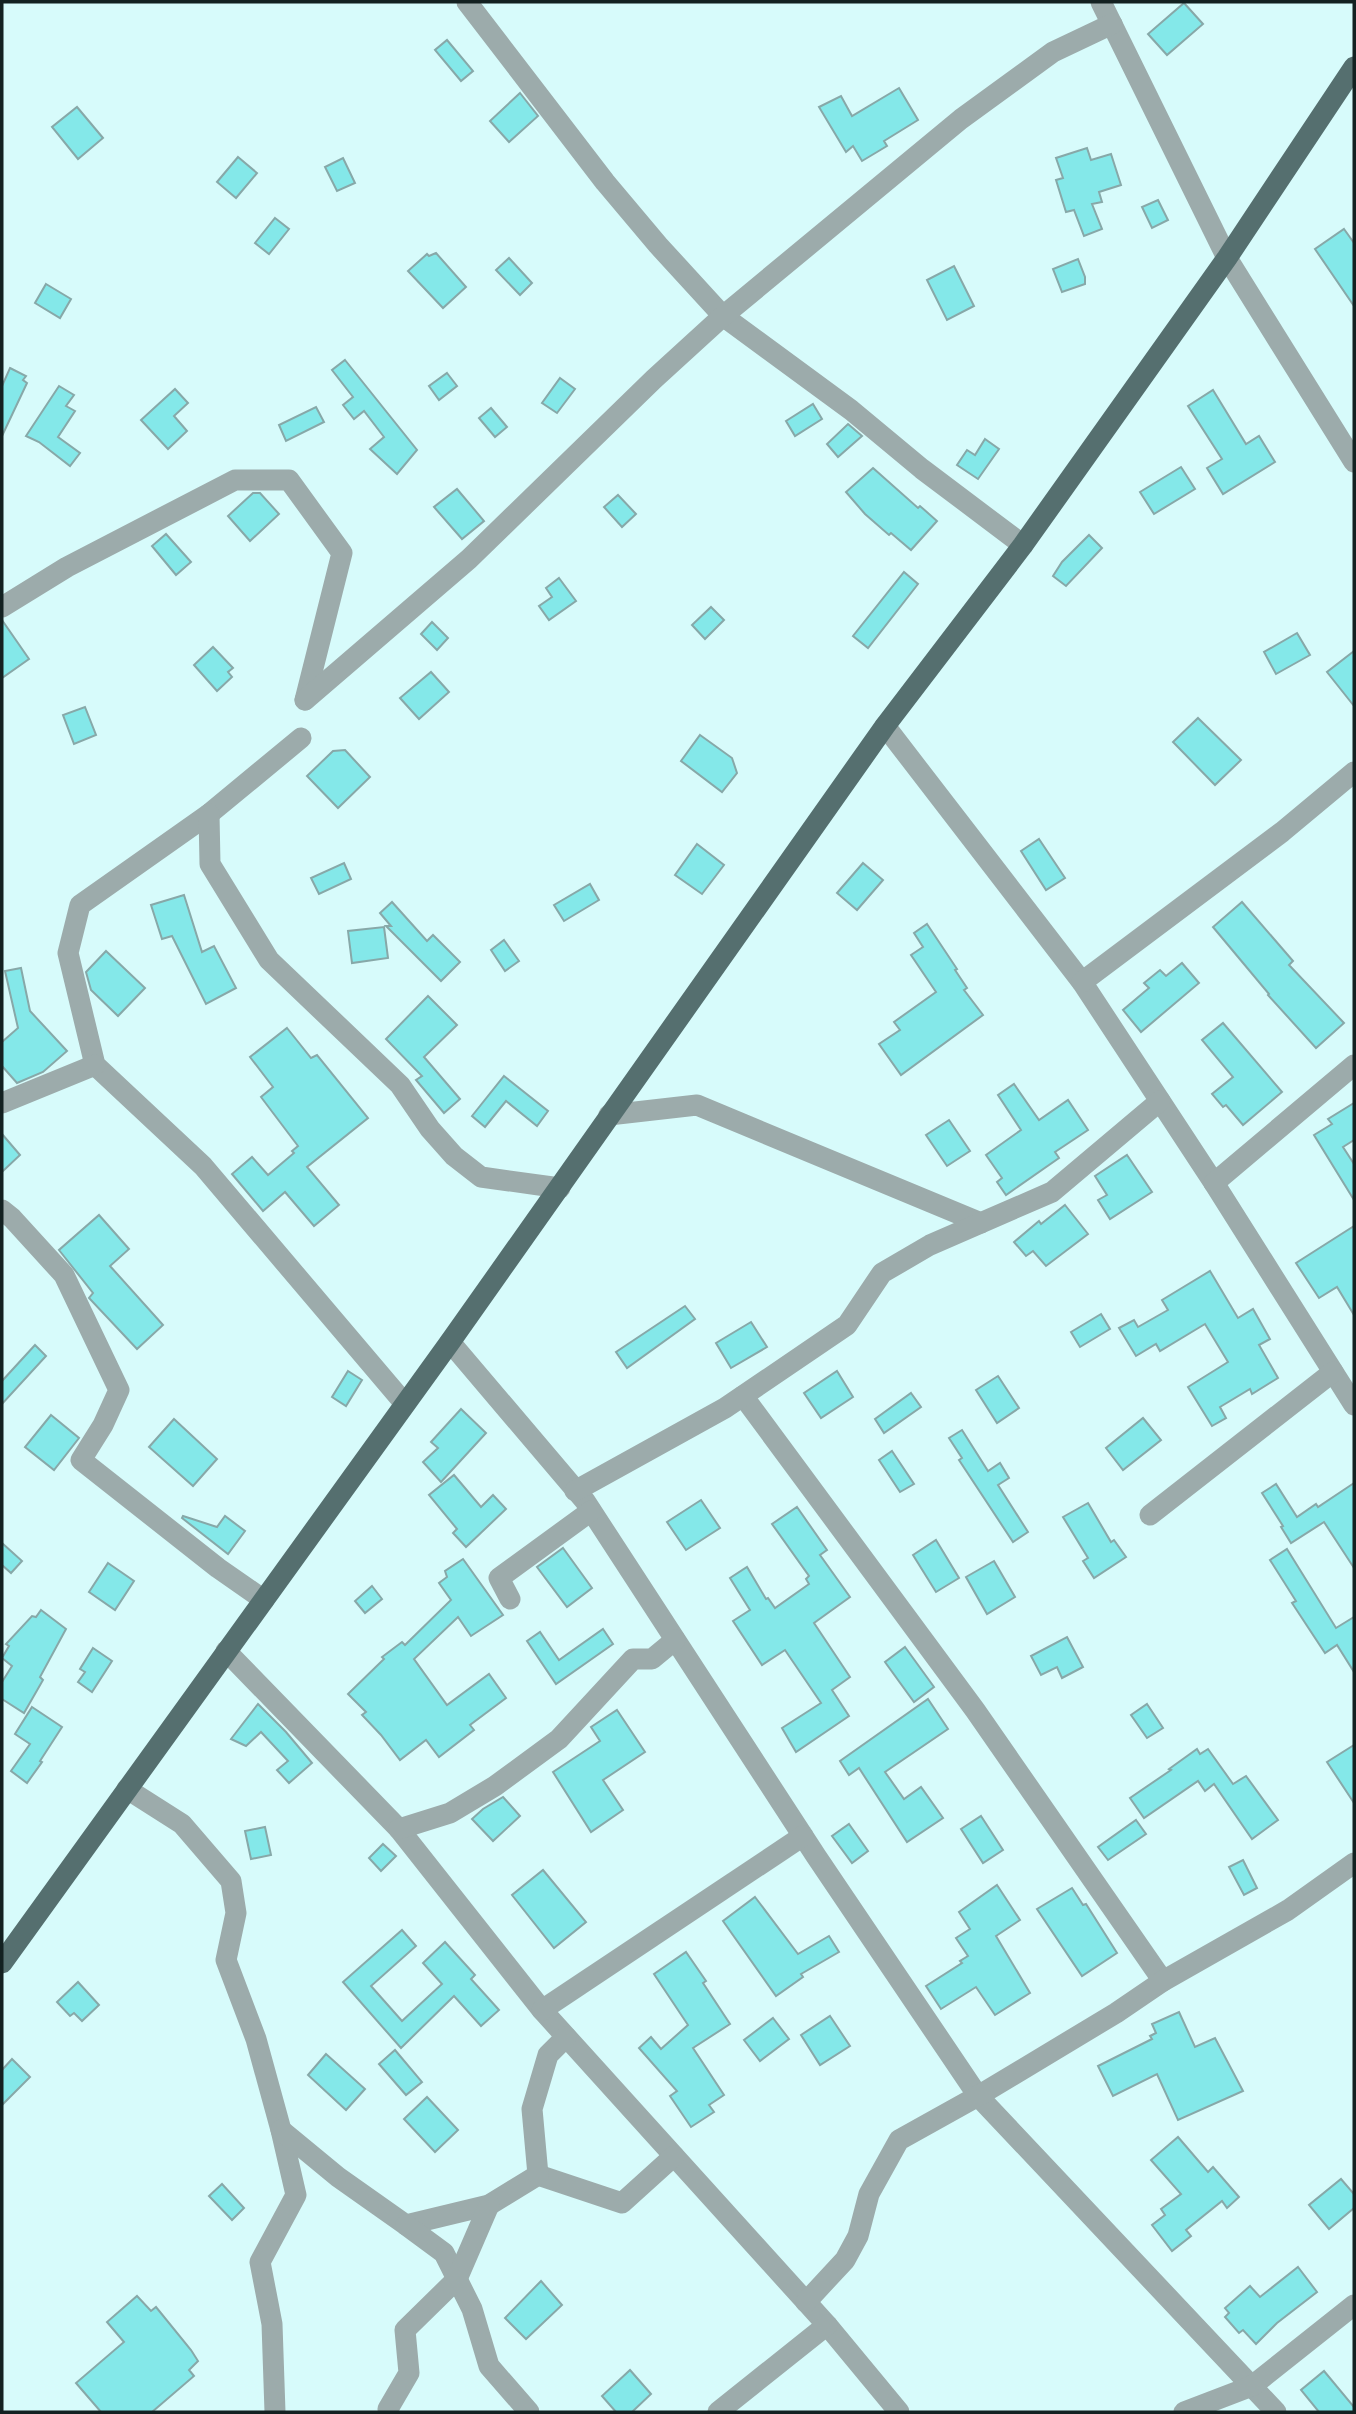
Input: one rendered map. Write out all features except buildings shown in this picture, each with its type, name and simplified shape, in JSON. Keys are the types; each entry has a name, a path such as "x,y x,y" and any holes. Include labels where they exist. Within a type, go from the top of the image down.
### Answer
{"main road":[{"path":"2,1963 560,1188 885,726 1023,545 1227,258 1354,67"}],"street":[{"path":"467,2 605,182 723,316 851,410 922,469 1023,545"},
{"path":"1101,2 1227,258 1354,462"},
{"path":"2,607 67,567 235,480 289,480 342,553 305,700 469,559 654,379 723,316 961,119 1053,52 1112,24"},
{"path":"885,726 1082,982 1214,1183 1354,1405"},
{"path":"301,738 209,814 80,905 68,953 95,1065 203,1166 405,1404"},
{"path":"1082,982 1282,832 1354,772"},
{"path":"209,814 210,864 269,960 400,1085 430,1129 454,1156 481,1177 560,1188"},
{"path":"2,1103 95,1065"},
{"path":"1214,1183 1354,1065"},
{"path":"575,1491 743,1396 847,1325 882,1273 930,1245 1052,1192 1160,1101"},
{"path":"609,1115 697,1105 981,1223"},
{"path":"2,1210 64,1275 119,1390 103,1425 81,1460 218,1568 264,1600"},
{"path":"450,1342 592,1511 803,1836 978,2096 1276,2412"},
{"path":"1150,1515 1333,1372"},
{"path":"743,1396 975,1710 1163,1981"},
{"path":"509,1599 499,1578 592,1511"},
{"path":"398,1829 450,1813 495,1786 559,1739 633,1659 652,1658 675,1640"},
{"path":"226,1651 398,1829 542,2010 827,2325 899,2412"},
{"path":"127,1789 182,1824 231,1881 236,1913 226,1959 256,2039 296,2195 260,2262 272,2324 275,2412"},
{"path":"542,2010 803,1836"},
{"path":"806,2302 845,2260 858,2236 869,2194 898,2140 978,2096 1116,2013 1163,1981 1288,1910 1354,1863"},
{"path":"538,2175 532,2109 548,2055 566,2037"},
{"path":"281,2130 338,2177 443,2253 472,2309 489,2366 529,2412"},
{"path":"406,2225 489,2205 538,2175 622,2203 674,2156"},
{"path":"388,2409 409,2373 405,2330 457,2280 489,2205"},
{"path":"1184,2412 1252,2386 1354,2305"},
{"path":"718,2412 827,2325"}]}
